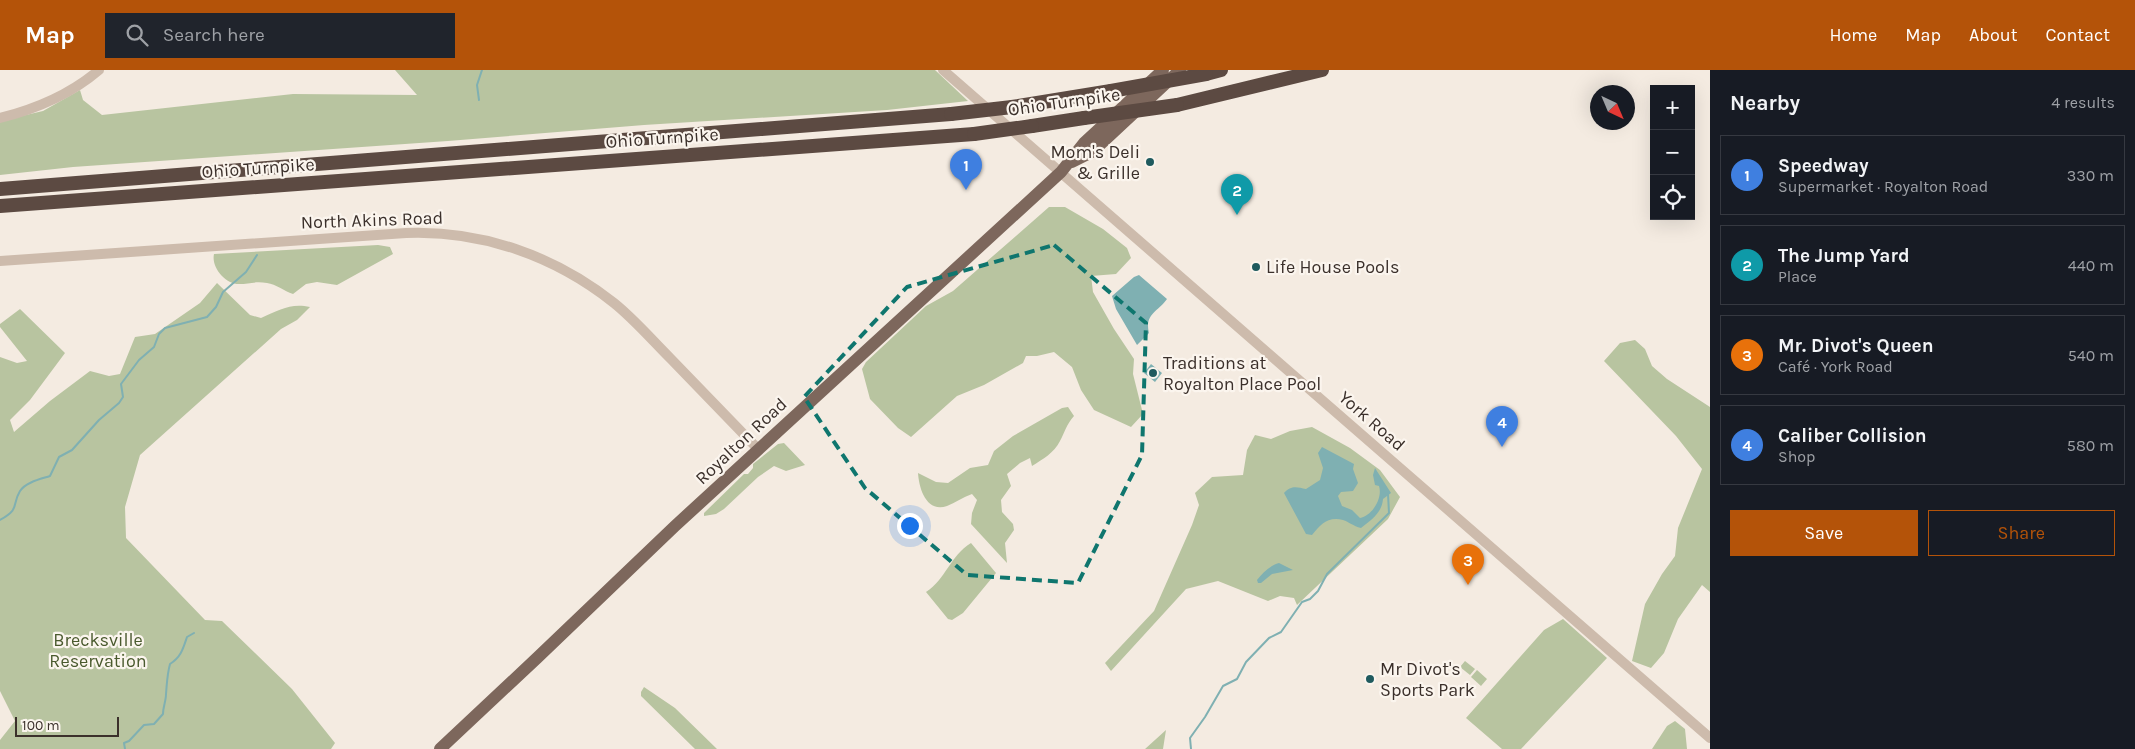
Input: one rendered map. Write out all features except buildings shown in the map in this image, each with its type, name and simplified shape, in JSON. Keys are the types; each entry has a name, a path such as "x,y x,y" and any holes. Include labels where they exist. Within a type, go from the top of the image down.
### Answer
{"highway":[{"name":"Ohio Turnpike","path":"0,188 951,114 1012,107 1111,91 1221,70"},
{"name":"Ohio Turnpike","path":"0,206 974,134 1177,105 1322,70"}],"main road":[{"name":"Royalton Road","path":"440,749 758,449 1065,168 1084,144 1163,70"},
{"name":"Royalton Road","path":"1065,168 1092,152 1180,70"}],"street":[{"path":"0,118 35,108 66,93 99,70"},
{"name":"York Road","path":"943,70 1065,168 1710,738"},
{"name":"North Akins Road","path":"0,261 406,233 453,234 486,240 515,248 558,266 616,304 758,449"}],"highlighted area":[{"path":"1054,245 1146,323 1142,455 1078,583 967,575 865,488 804,397 907,287"}],"green space":[{"path":"395,70 935,70 968,101 887,110 644,125 448,141 73,167 0,175 0,121 43,111 80,90 83,100 102,115 293,94 417,95"},
{"path":"1049,207 1065,207 1103,229 1127,248 1131,258 1116,274 1091,276 1093,292 1134,359 1133,374 1143,414 1131,427 1094,410 1081,390 1072,367 1054,352 1037,356 1026,356 1023,363 984,385 957,396 911,437 898,428 870,399 862,369 866,362 926,306 953,291"},
{"path":"378,245 390,247 393,254 337,285 317,282 306,284 293,294 270,284 259,282 239,284 229,281 220,274 214,259 214,254"},
{"name":"Brecksville Reservation","path":"217,283 250,315 261,318 291,307 310,307 297,320 281,329 140,455 125,507 126,538 205,620 222,621 292,689 335,743 331,749 0,749 0,740 15,721 0,691 0,357 17,363 27,361 0,327 0,324 20,309 65,353 30,400 10,420 14,432 50,401 90,371 109,376 120,374 135,337 155,334 200,303"},
{"path":"1635,340 1645,349 1652,366 1667,379 1710,407 1710,592 1702,585 1678,619 1664,653 1651,668 1632,661 1645,604 1675,556 1678,528 1702,469 1676,436 1604,361 1620,343"},
{"path":"1068,407 1074,416 1055,449 1032,466 1030,458 1020,463 1007,474 1011,486 1001,500 1002,512 1013,524 1014,530 1005,543 1007,563 971,524 972,513 977,500 972,494 947,506 940,507 929,503 925,498 918,473 936,482 948,483 970,468 988,465 994,451 1013,436 1062,408"},
{"path":"1312,427 1350,448 1380,470 1400,497 1388,519 1297,605 1294,598 1280,596 1268,601 1218,581 1186,589 1111,671 1105,663 1154,611 1199,505 1195,493 1212,477 1243,475 1247,450 1255,435 1271,439 1290,431"},
{"path":"784,443 805,465 786,471 774,466 758,477 724,509 716,514 704,516 704,513 744,474 748,474 753,468 753,464 778,444"},
{"path":"971,543 996,573 963,613 952,620 948,619 926,592 939,581 958,554"},
{"path":"1563,619 1607,658 1521,749 1502,749 1466,718 1544,630"},
{"path":"1465,661 1475,669 1470,675 1460,667"},
{"path":"1477,670 1487,679 1481,686 1471,677"},
{"path":"644,687 675,708 717,749 695,749 641,696"},
{"path":"1675,721 1685,729 1687,749 1652,749 1667,726"},
{"path":"1166,730 1163,749 1145,749"}],"water":[{"path":"1139,275 1167,299 1150,317 1149,333 1137,345 1116,309 1112,296"},
{"name":"Traditions at Royalton Place Pool","path":"1151,364 1162,373 1155,382 1144,373"},
{"path":"1322,447 1354,464 1353,469 1358,483 1353,491 1341,492 1338,496 1342,506 1352,510 1360,518 1369,514 1378,501 1380,491 1379,486 1375,485 1373,475 1375,468 1391,493 1383,499 1381,508 1375,516 1361,528 1343,520 1333,519 1321,525 1312,535 1306,534 1284,493 1297,487 1306,489 1320,480 1323,468 1318,453"},
{"path":"1279,563 1293,570 1272,574 1261,583 1258,583 1257,580 1264,572"}],"waterway":[{"path":"479,100 477,85 482,70"},
{"path":"0,520 11,513 15,507 17,496 26,485 50,476 59,457 72,450 99,420 119,403 123,397 121,384 139,360 154,347 159,334 165,328 207,317 216,307 223,292 246,272 257,255"},
{"path":"1191,749 1190,738 1223,686 1237,679 1246,662 1269,638 1281,632 1302,602 1310,599 1318,591 1327,574 1389,513 1388,494"},
{"path":"125,749 124,743 129,741 144,725 154,724 163,714 170,664 179,656 187,637 194,633"}],"place":[{"name":"Mom's Deli & Grille","path":"1150,162"},
{"name":"Speedway","path":"966,190"},
{"name":"The Jump Yard","path":"1237,215"},
{"name":"Life House Pools","path":"1256,267"},
{"name":"Traditions at Royalton Place Pool","path":"1153,373"},
{"name":"Caliber Collision","path":"1502,447"},
{"name":"Mr. Divot's Queen","path":"1468,585"},
{"name":"Mr Divot's Sports Park","path":"1370,679"}]}
